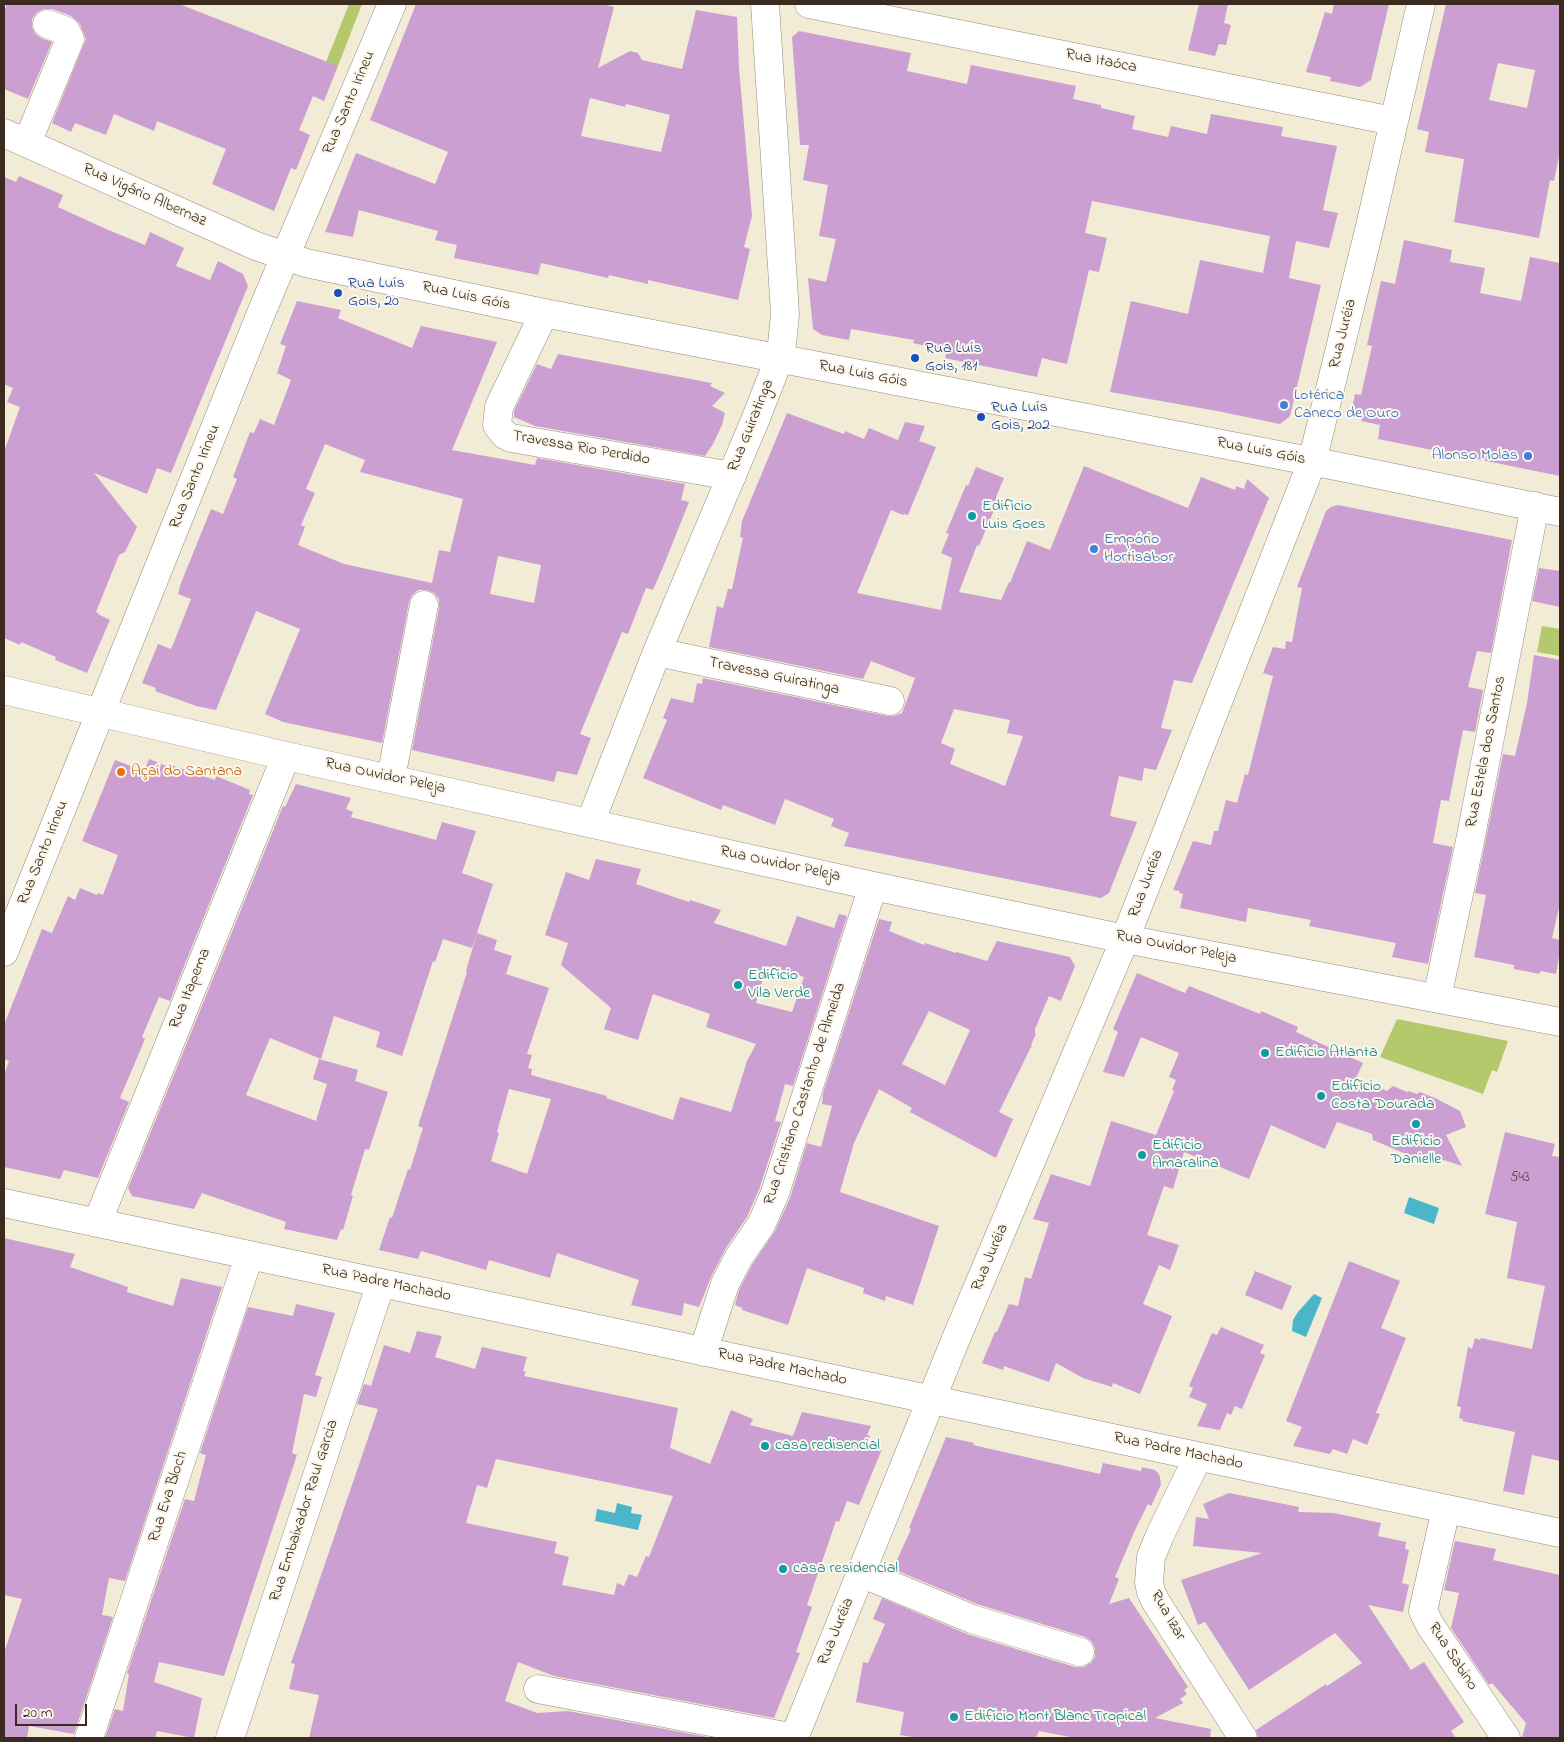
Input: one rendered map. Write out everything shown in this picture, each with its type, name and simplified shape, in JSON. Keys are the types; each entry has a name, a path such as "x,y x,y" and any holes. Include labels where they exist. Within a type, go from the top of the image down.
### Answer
{"street":[{"name":"Rua Santo Irineu","path":"4,952 284,257 392,4"},
{"name":"Rua Guiratinga","path":"590,823 657,652 732,476 779,359 784,332 784,298 765,4"},
{"name":"Rua Itaóca","path":"808,4 1393,121"},
{"name":"Rua Juréia","path":"794,1738 932,1400 1125,939 1312,462 1370,226 1421,4"},
{"path":"15,138 70,39 66,31 47,24"},
{"name":"Rua Vigário Albernaz","path":"15,138 284,257"},
{"name":"Rua Luis Góis","path":"284,257 544,313 1548,509"},
{"name":"Travessa Rio Perdido","path":"544,313 498,407 497,425 505,435 511,438 732,476"},
{"name":"Rua Estela dos Santos","path":"1437,998 1471,837 1548,509"},
{"path":"391,778 424,605"},
{"name":"Travessa Guiratinga","path":"657,652 890,701"},
{"name":"Rua Ouvidor Peleja","path":"4,690 286,756 873,886 1125,939 1560,1022"},
{"name":"Rua Itapema","path":"97,1223 286,756"},
{"name":"Rua Cristiano Castanho de Almeida","path":"703,1352 725,1284 739,1257 761,1225 775,1193 873,886"},
{"name":"Rua Padre Machado","path":"4,1204 1560,1533"},
{"name":"Rua Eva Bloch","path":"89,1738 249,1256"},
{"name":"Rua Embaixador Raul Garcia","path":"230,1738 381,1283"},
{"name":"Rua Izar","path":"1198,1457 1160,1535 1152,1557 1149,1582 1156,1602 1243,1738"},
{"name":"Rua Sabino","path":"1446,1509 1423,1610 1430,1625 1506,1738"},
{"path":"861,1573 972,1619 1080,1652"},
{"path":"538,1689 794,1738"}],"green space":[{"path":"349,4 362,4 338,66 326,62"},
{"path":"1542,626 1560,629 1560,656 1537,652"},
{"path":"1397,1019 1508,1041 1497,1072 1492,1070 1483,1094 1380,1057"}],"water":[{"path":"1409,1197 1439,1208 1434,1224 1404,1213"},
{"path":"1314,1294 1322,1298 1306,1337 1292,1331 1293,1320"},
{"path":"617,1503 632,1507 631,1513 642,1515 638,1530 595,1521 597,1509 615,1513"}],"building":[{"path":"7,4 179,4 338,66 324,101 313,96 299,130 310,135 296,170 291,168 274,211 212,184 226,149 157,121 154,131 114,114 106,135 75,123 71,132 52,123 86,39 80,24 71,16 52,9 44,9 37,12 32,19 32,27 35,34 52,42 28,99 4,89 4,12"},
{"path":"416,4 603,4 614,7 598,68 630,51 638,53 642,60 682,69 696,10 737,17 739,68 752,216 744,247 750,249 738,300 648,280 648,284 609,275 608,278 541,263 538,275 454,258 457,245 435,240 438,231 359,210 353,237 325,232 356,153 435,184 448,152 370,120","holes":["590,98 625,107 626,104 670,115 661,152 581,136"]},
{"path":"1199,4 1228,4 1224,23 1231,25 1226,45 1219,44 1215,56 1188,50"},
{"path":"1334,4 1389,4 1371,80 1360,87 1330,81 1331,77 1306,72 1325,12 1332,14"},
{"path":"1446,4 1560,4 1560,151 1554,181 1550,180 1539,238 1454,222 1464,159 1425,152 1429,132 1417,129","holes":["1498,63 1535,70 1527,108 1489,100"]},
{"path":"799,31 911,53 907,71 967,84 971,65 1076,86 1073,99 1101,105 1101,108 1135,116 1132,129 1168,137 1171,126 1207,134 1211,114 1283,127 1281,136 1337,146 1323,210 1338,213 1329,248 1296,241 1289,278 1321,285 1290,416 1280,424 1110,392 1131,301 1188,314 1200,260 1263,273 1270,236 1092,201 1085,233 1107,238 1099,272 1089,270 1067,364 1042,358 1037,377 945,358 947,351 913,343 914,340 851,329 849,340 822,335 813,329 808,278 826,282 836,239 819,236 828,185 803,180 809,145 800,145 792,37"},
{"path":"19,176 63,195 58,207 106,229 145,245 150,232 184,248 176,266 210,280 218,261 243,274 248,286 171,473 157,468 147,494 94,473 137,527 125,552 119,555 96,612 110,620 87,673 55,660 56,657 21,642 20,645 4,638 4,452 20,407 7,402 13,388 4,384 4,177 16,182"},
{"path":"1404,240 1452,250 1450,262 1485,268 1480,293 1521,301 1530,257 1560,263 1560,476 1378,439 1380,425 1361,421 1363,416 1351,413 1355,394 1361,395 1372,346 1367,345 1381,281 1395,284"},
{"path":"297,301 341,310 338,318 412,348 421,326 497,342 452,450 535,465 537,458 685,484 681,500 689,502 663,567 653,590 646,588 628,634 622,632 580,734 591,738 577,775 557,771 554,782 412,750 439,608 439,599 434,593 427,590 418,590 412,595 409,602 382,743 283,722 265,714 300,629 256,611 216,710 196,706 155,691 156,688 142,683 158,644 171,649 191,599 178,594 181,583 211,509 223,514 237,479 233,477 250,432 254,433 260,419 274,425 291,380 277,373 286,346 280,344","holes":["325,444 365,460 360,472 463,499 450,552 439,550 432,583 344,564 298,545 305,527 301,525 315,493 306,489","498,556 541,565 534,603 490,594"]},
{"path":"558,354 712,383 710,386 725,393 712,406 725,413 722,425 713,444 705,456 535,426 514,417 514,411 537,364 551,369"},
{"path":"787,413 844,434 845,431 864,439 869,428 898,440 905,422 925,426 919,441 936,447 908,515 891,510 857,593 941,610 952,558 941,553 949,534 946,533 966,485 968,486 976,467 1004,478 996,497 999,498 979,546 977,545 959,592 1001,600 1027,541 1050,550 1084,466 1188,508 1201,477 1235,490 1236,486 1244,489 1247,479 1269,498 1192,683 1174,680 1161,728 1172,730 1156,770 1144,768 1142,781 1119,776 1110,816 1137,822 1109,893 1101,898 844,846 849,833 831,826 834,819 785,799 775,825 723,805 721,810 643,778 667,720 663,718 671,698 693,703 697,683 702,684 703,678 887,716 902,713 915,678 871,661 863,679 709,647 717,606 723,608 728,589 732,589 743,538 740,537 742,521","holes":["954,709 1010,720 1007,733 1023,736 1005,786 950,764 955,749 941,743"]},
{"path":"1338,505 1512,540 1491,653 1477,651 1468,687 1483,690 1475,732 1463,730 1449,801 1441,800 1433,843 1453,847 1428,964 1392,957 1396,943 1309,926 1311,920 1248,908 1246,922 1180,908 1183,894 1179,893 1180,891 1173,890 1193,841 1211,845 1214,831 1218,831 1226,800 1237,803 1245,774 1248,775 1273,676 1263,673 1273,647 1285,649 1286,641 1292,642 1302,588 1297,587 1326,511"},
{"path":"1539,568 1560,571 1560,607 1532,601"},
{"path":"1534,655 1560,660 1560,903 1552,938 1560,940 1556,974 1540,971 1540,974 1514,969 1514,965 1474,957 1486,895 1475,893 1503,754 1515,756 1527,703"},
{"path":"149,759 169,767 171,765 215,780 216,776 250,790 249,794 253,795 170,1001 159,997 142,1037 145,1039 120,1098 129,1102 98,1178 64,1170 60,1179 4,1167 4,1075 9,1061 4,1059 4,1025 42,929 52,933 68,896 75,900 80,888 97,895 98,893 103,895 118,855 82,841 115,760 144,771"},
{"path":"296,784 351,798 346,809 353,812 351,817 436,840 442,822 476,831 462,873 493,884 472,948 443,939 435,962 433,961 402,1056 376,1047 380,1032 334,1016 321,1059 270,1038 246,1095 316,1121 327,1084 313,1079 319,1059 358,1070 355,1081 388,1092 369,1150 365,1149 343,1230 341,1229 337,1240 284,1229 286,1222 202,1193 194,1209 132,1196 128,1188 283,806 285,807"},
{"path":"596,859 641,869 636,884 689,902 690,900 721,910 714,923 786,946 797,916 834,928 839,914 847,916 793,1086 785,1084 775,1121 781,1122 760,1187 747,1217 726,1248 711,1277 699,1307 684,1303 682,1316 631,1305 639,1280 557,1253 550,1278 489,1260 486,1270 421,1251 418,1259 379,1250 408,1169 410,1170 423,1128 418,1126 467,972 477,933 497,940 494,950 512,956 506,974 549,988 527,1054 532,1055 528,1068 532,1069 531,1075 607,1096 606,1098 673,1120 680,1097 731,1112 747,1061 756,1044 706,1027 710,1014 653,994 638,1040 604,1029 611,1008 561,965 568,943 545,935 566,872 589,880","holes":["767,966 804,977 792,1012 756,1003","509,1089 551,1099 527,1174 491,1161"]},
{"path":"879,919 892,922 889,931 924,945 925,943 987,961 997,941 1070,957 1075,966 1061,1001 1049,996 1035,1029 1036,1034 1032,1045 999,1112 1013,1119 996,1158 910,1112 912,1108 879,1089 854,1143 840,1192 939,1226 913,1305 886,1296 885,1301 863,1293 864,1288 807,1268 788,1325 742,1310 742,1308 735,1305 739,1290 752,1265 775,1231 790,1198 807,1143 821,1147 832,1106 822,1104 823,1093","holes":["929,1011 970,1030 945,1085 902,1064"]},
{"path":"1137,973 1185,993 1189,986 1260,1014 1261,1011 1298,1027 1296,1032 1363,1063 1356,1078 1387,1091 1393,1086 1407,1092 1417,1094 1420,1092 1437,1099 1460,1111 1466,1127 1446,1135 1462,1166 1444,1160 1439,1164 1413,1157 1373,1140 1372,1134 1337,1122 1325,1149 1271,1125 1249,1179 1184,1152 1173,1189 1164,1186 1147,1235 1179,1245 1170,1270 1159,1265 1143,1304 1172,1316 1140,1394 1113,1383 1112,1387 1083,1378 1056,1363 1049,1382 1004,1366 1003,1370 982,1363 1009,1304 1018,1306 1025,1277 1031,1279 1049,1223 1033,1219 1051,1174 1090,1186 1111,1121 1156,1135 1174,1091 1172,1090 1176,1080 1169,1077 1179,1053 1141,1037 1124,1077 1103,1072 1118,1032 1113,1029"},
{"path":"1505,1132 1555,1144 1552,1156 1560,1157 1560,1461 1532,1455 1524,1495 1503,1491 1515,1432 1462,1421 1463,1419 1459,1418 1461,1407 1457,1406 1468,1347 1472,1349 1475,1338 1532,1349 1545,1286 1507,1278 1517,1222 1485,1214"},
{"path":"4,1238 75,1254 70,1267 128,1287 127,1292 173,1306 181,1278 222,1287 125,1581 109,1578 102,1615 113,1617 74,1734 29,1726 27,1738 4,1738 4,1653 22,1599 4,1595"},
{"path":"1349,1261 1400,1281 1381,1328 1406,1338 1376,1413 1380,1414 1367,1445 1353,1439 1347,1454 1333,1449 1330,1454 1293,1446 1302,1427 1286,1421"},
{"path":"1255,1271 1292,1286 1282,1310 1245,1295"},
{"path":"296,1304 335,1313 315,1375 322,1377 316,1397 304,1394 292,1453 297,1455 224,1676 159,1662 154,1682 202,1698 194,1738 157,1731 155,1738 105,1738 115,1709 123,1711 129,1674 127,1673 185,1499 194,1501 206,1455 200,1453 248,1307 293,1316"},
{"path":"1221,1327 1264,1345 1260,1353 1265,1355 1242,1409 1235,1406 1231,1415 1227,1413 1220,1430 1197,1426 1207,1404 1189,1397 1193,1388 1189,1386 1212,1333 1217,1335"},
{"path":"417,1331 442,1336 435,1357 475,1369 482,1347 527,1357 523,1371 526,1372 524,1376 678,1408 670,1448 710,1464 731,1410 753,1419 750,1425 793,1436 802,1412 871,1426 867,1435 870,1436 867,1444 882,1449 859,1505 847,1501 839,1522 836,1521 807,1605 812,1607 796,1652 800,1653 774,1718 554,1676 518,1662 505,1701 537,1713 568,1711 713,1738 309,1738 319,1695 289,1689 295,1664 291,1663 378,1409 357,1404 364,1384 371,1386 384,1345 410,1353","holes":["496,1459 673,1496 649,1557 646,1556 637,1577 629,1574 624,1586 617,1583 614,1595 562,1585 569,1557 554,1553 557,1542 466,1523 477,1485 487,1488"]},
{"path":"946,1437 1100,1474 1103,1463 1141,1471 1142,1467 1155,1470 1158,1473 1161,1485 1151,1506 1148,1504 1135,1530 1115,1577 1119,1579 1109,1604 1129,1598 1188,1687 1184,1690 1187,1694 1180,1699 1183,1703 1155,1718 1211,1729 1210,1738 1075,1738 1039,1731 1036,1738 919,1738 900,1735 904,1712 856,1702 863,1662 868,1663 885,1624 873,1619 882,1598 967,1634 1075,1667 1084,1667 1091,1663 1095,1657 1095,1648 1091,1641 1085,1637 977,1604 893,1569 911,1529 909,1528"},
{"path":"1229,1493 1299,1507 1298,1512 1334,1513 1381,1523 1378,1536 1406,1542 1405,1549 1409,1550 1402,1583 1409,1585 1403,1612 1368,1605 1411,1670 1424,1662 1464,1722 1451,1731 1456,1738 1258,1738 1256,1730 1362,1663 1335,1633 1249,1690 1205,1622 1198,1625 1181,1580 1262,1553 1193,1546 1196,1517 1209,1519 1203,1504"},
{"path":"1455,1541 1496,1549 1493,1560 1560,1575 1560,1738 1522,1738 1526,1723 1492,1683 1489,1685 1451,1628 1459,1593 1444,1590"}],"place":[{"name":"Rua Luís Gois, 20","path":"338,293"},
{"name":"Rua Luís Gois, 181","path":"915,358"},
{"name":"Lotérica Caneco de Ouro","path":"1284,405"},
{"name":"Rua Luís Gois, 202","path":"981,417"},
{"name":"Alonso Molas","path":"1528,456"},
{"name":"Edifício Luis Goes","path":"972,516"},
{"name":"Empório Hortisabor","path":"1094,549"},
{"name":"Açaí do Santana","path":"121,772"},
{"name":"Edifício Vila Verde","path":"738,985"},
{"name":"Edifício Atlanta","path":"1265,1053"},
{"name":"Edifício Costa Dourada","path":"1321,1096"},
{"name":"Edifício Danielle","path":"1416,1124"},
{"name":"Edifício Amaralina","path":"1142,1155"},
{"name":"casa redisencial","path":"765,1446"},
{"name":"casa residencial","path":"783,1569"},
{"name":"Edifício Mont Blanc Tropical","path":"954,1717"}]}
